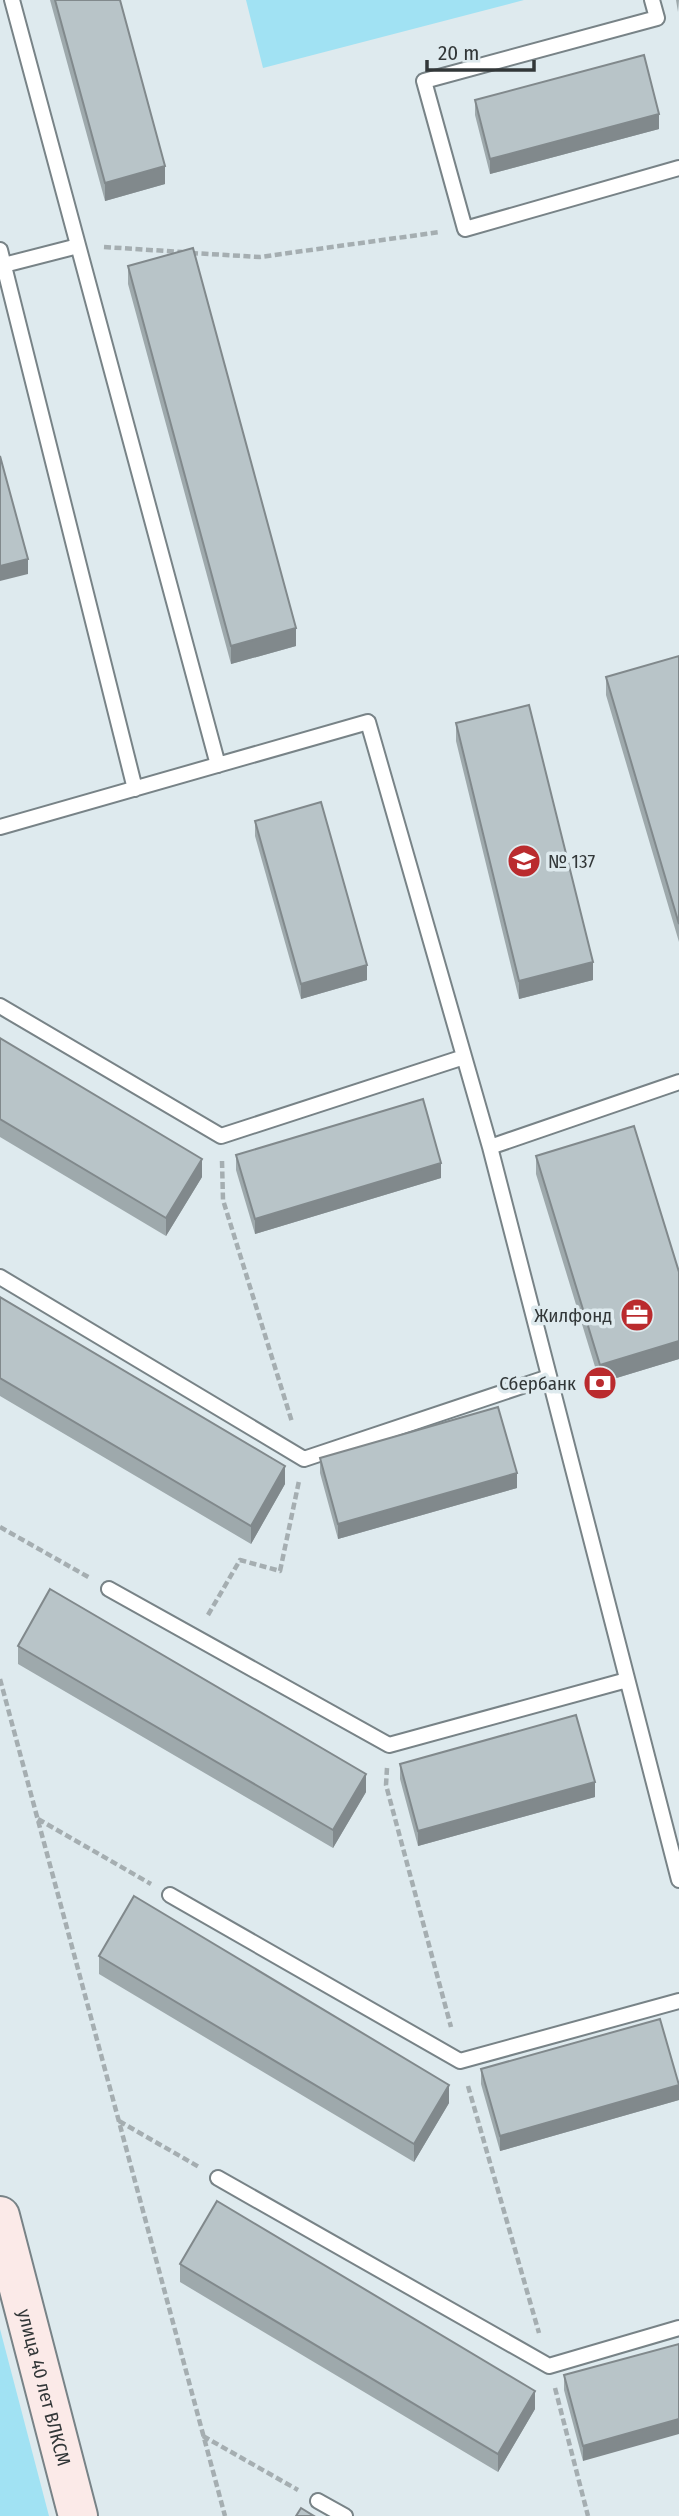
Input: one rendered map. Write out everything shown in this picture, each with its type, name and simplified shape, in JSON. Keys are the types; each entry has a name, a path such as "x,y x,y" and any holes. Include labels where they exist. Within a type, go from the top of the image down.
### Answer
{"street":[{"name":"улица 40 лет ВЛКСМ","path":"0,2216 78,2516"}],"lane":[{"path":"12,0 218,765"},
{"path":"652,0 657,18 425,81 465,229 679,168"},
{"path":"2,265 78,246"},
{"path":"0,250 135,789"},
{"path":"0,827 368,722 490,1147 679,1880"},
{"path":"0,1006 221,1136 464,1057"},
{"path":"490,1147 679,1082"},
{"path":"0,1277 304,1459 549,1377"},
{"path":"109,1589 389,1745 627,1679"},
{"path":"170,1895 460,2061 679,2001"},
{"path":"218,2178 549,2366 679,2328"},
{"path":"317,2501 345,2516"}],"path":[{"path":"78,246 260,257 465,229"},
{"path":"0,1527 109,1589"},
{"path":"0,1679 225,2516"},
{"path":"389,1745 386,1785 460,2061 549,2366 588,2516"},
{"path":"38,1819 170,1895"},
{"path":"119,2121 218,2178"},
{"path":"203,2436 317,2501"}],"shaded area":[{"path":"246,0 524,0 263,68"},
{"path":"0,2329 49,2516 0,2516"}],"building":[{"path":"55,0 120,0 165,166 105,183"},
{"path":"644,55 659,114 490,159 475,100"},
{"path":"193,248 296,628 231,646 128,266"},
{"path":"0,456 28,559 0,566"},
{"path":"679,656 679,924 606,677"},
{"name":"№ 137","path":"529,705 593,962 519,981 456,723"},
{"path":"321,802 367,965 301,984 255,821"},
{"path":"0,1038 202,1159 166,1218 0,1119"},
{"path":"423,1099 441,1163 255,1219 236,1155"},
{"path":"634,1126 679,1272 679,1341 600,1365 536,1156"},
{"path":"0,1297 285,1466 251,1526 0,1378"},
{"path":"498,1407 517,1473 338,1524 320,1458"},
{"path":"50,1589 366,1774 333,1830 18,1646"},
{"path":"576,1715 595,1782 418,1831 400,1764"},
{"path":"134,1896 449,2085 414,2144 99,1956"},
{"path":"660,2019 679,2085 500,2136 481,2069"},
{"path":"217,2201 535,2391 498,2454 180,2264"},
{"path":"679,2344 679,2419 583,2446 564,2375"},
{"path":"301,2508 314,2516 296,2516"}],"place":[{"name":"№ 137","path":"524,861"},
{"name":"Жилфонд","path":"637,1315"},
{"name":"Сбербанк","path":"600,1383"}]}
